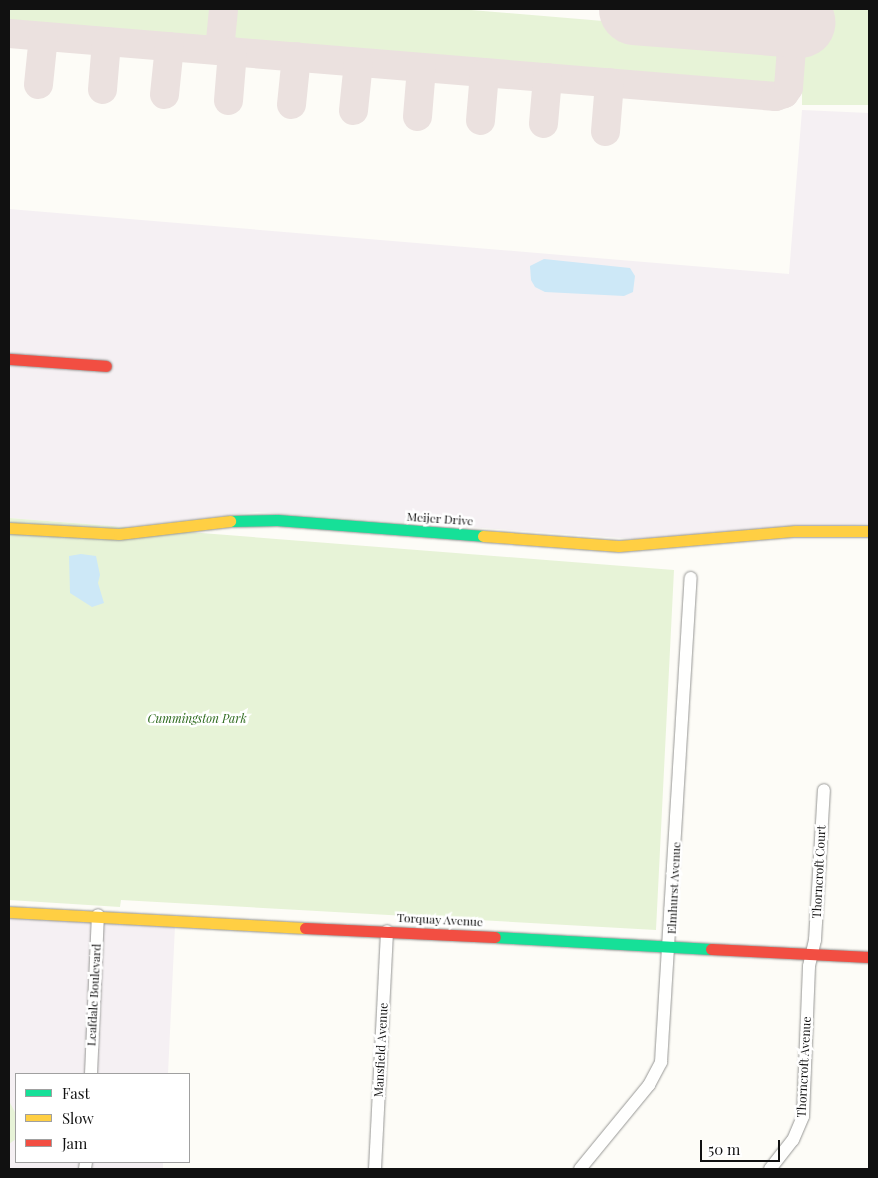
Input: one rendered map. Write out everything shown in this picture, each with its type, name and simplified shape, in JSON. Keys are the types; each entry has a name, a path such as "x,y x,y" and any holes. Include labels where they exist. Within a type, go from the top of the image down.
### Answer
{"street":[{"path":"9,359 106,366"},
{"name":"Meijer Drive","path":"9,528 119,534 222,520 277,520 619,546 795,532 869,531"},
{"name":"Elmhurst Avenue","path":"580,1169 658,1073 664,1049 691,578"},
{"name":"Thorncroft Court","path":"812,954 824,790"},
{"name":"Torquay Avenue","path":"9,912 869,957"},
{"name":"Leafdale Boulevard","path":"91,1073 98,916"},
{"name":"Mansfield Avenue","path":"375,1169 387,931"},
{"name":"Thorncroft Avenue","path":"770,1169 793,1140 803,1116 812,954"}],"shaded area":[{"path":"802,110 869,113 869,524 635,539 257,512 125,527 9,518 9,209 789,274"},
{"path":"9,918 175,926 168,1073 15,1073 15,1163 163,1163 163,1169 9,1169"}],"green space":[{"path":"9,9 217,9 210,39 184,41 9,26"},
{"path":"229,9 459,9 781,36 784,58 778,86 748,88 258,47 231,40"},
{"path":"802,9 869,9 869,105 802,105"},
{"name":"Cummingston Park","path":"9,518 674,570 656,930 121,900 120,907 9,900"},
{"path":"9,1101 15,1112 15,1140 9,1144"}],"water":[{"path":"544,259 630,268 635,276 633,292 624,296 545,292 535,287 531,280 530,266"},
{"path":"81,554 96,556 100,575 98,583 104,603 92,607 70,593 69,556"}],"taxiway":[{"path":"219,50 223,9"},
{"path":"9,33 775,96 784,93 788,87 793,22"},
{"path":"38,84 43,36"},
{"path":"102,89 106,41"},
{"path":"164,94 169,46"},
{"path":"228,100 232,51"},
{"path":"291,104 296,56"},
{"path":"353,110 358,62"},
{"path":"417,116 421,67"},
{"path":"480,120 484,72"},
{"path":"543,123 547,77"},
{"path":"605,131 609,82"}],"runway":[{"path":"634,9 799,22"}],"traffic: fast":[{"path":"230,521 277,520 483,536"},
{"path":"495,937 711,949"}],"traffic: slow":[{"path":"9,528 119,534 230,521"},
{"path":"483,536 619,546 795,531 869,531"},
{"path":"9,912 305,928"}],"traffic: jam":[{"path":"9,359 106,366"},
{"path":"305,928 495,937"},
{"path":"711,949 869,957"}]}
